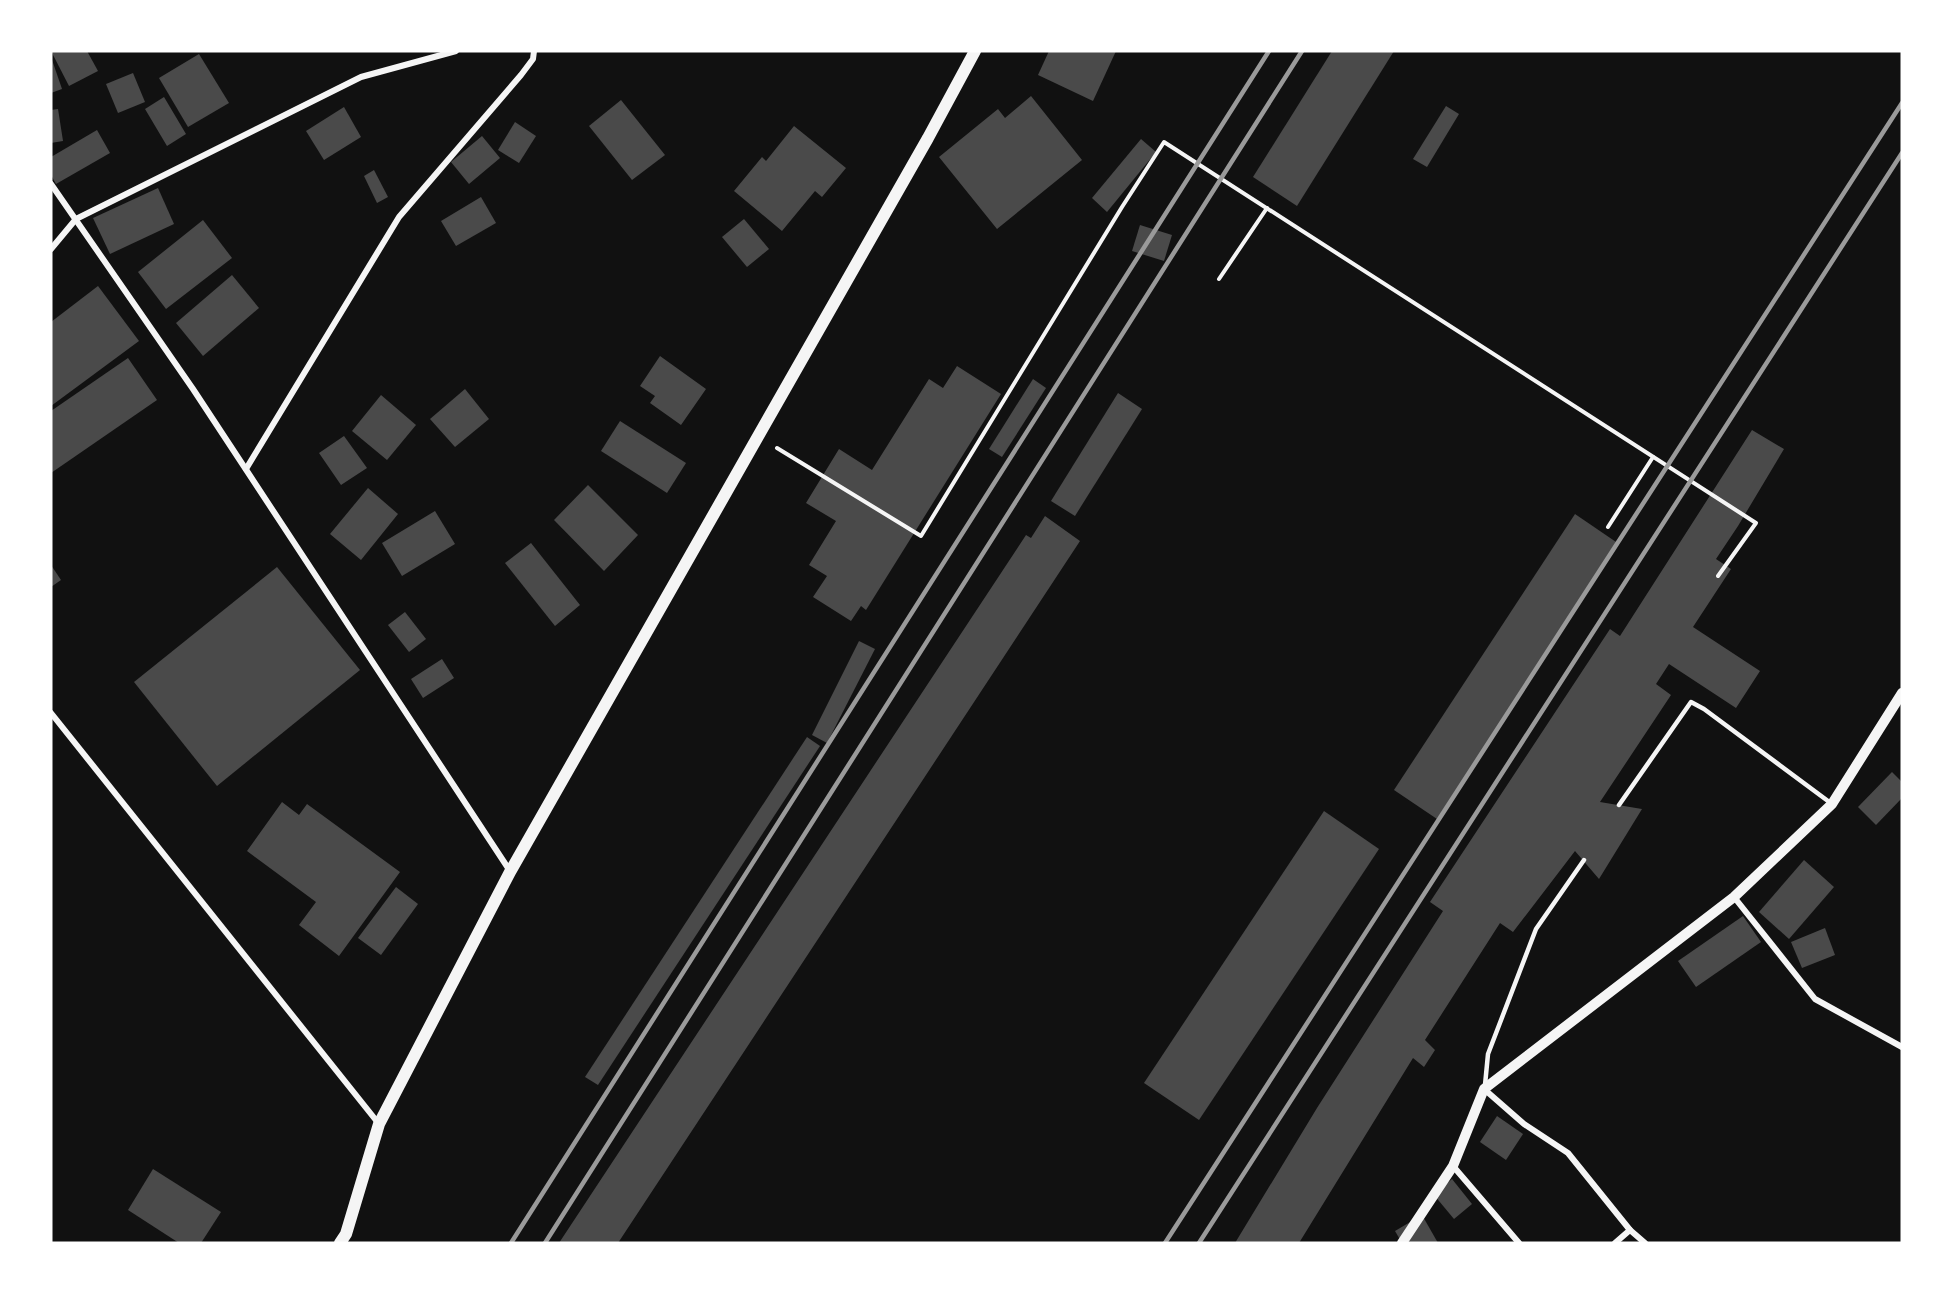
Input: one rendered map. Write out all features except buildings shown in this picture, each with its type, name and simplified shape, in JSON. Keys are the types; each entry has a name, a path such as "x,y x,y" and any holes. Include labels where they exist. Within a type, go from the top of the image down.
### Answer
{"main road":[{"path":"340,1243 346,1234 379,1124 510,872 928,138 975,51"}],"street":[{"path":"51,249 76,219 361,77 456,51"},
{"path":"246,469 399,217 521,75 533,58 534,51"},
{"path":"51,184 246,469 510,872"},
{"path":"1402,1243 1453,1166 1485,1089 1734,897 1832,804 1902,693"},
{"path":"51,713 379,1124"},
{"path":"1734,897 1815,999 1902,1047"},
{"path":"1485,1089 1524,1124 1568,1153 1630,1230 1645,1243"},
{"path":"1453,1166 1519,1243"},
{"path":"1615,1243 1630,1230"}],"lane":[{"path":"1619,805 1691,702 1704,709 1832,804"},
{"path":"1485,1089 1488,1054 1536,929 1584,860"}],"path":[{"path":"758,437 921,536 1164,142 1756,523 1718,576"},
{"path":"1219,279 1267,208"},
{"path":"1608,527 1653,457"}],"railway":[{"path":"511,1243 1269,51"},
{"path":"545,1243 1302,51"},
{"path":"1165,1243 1902,103"},
{"path":"1199,1243 1902,153"}]}
